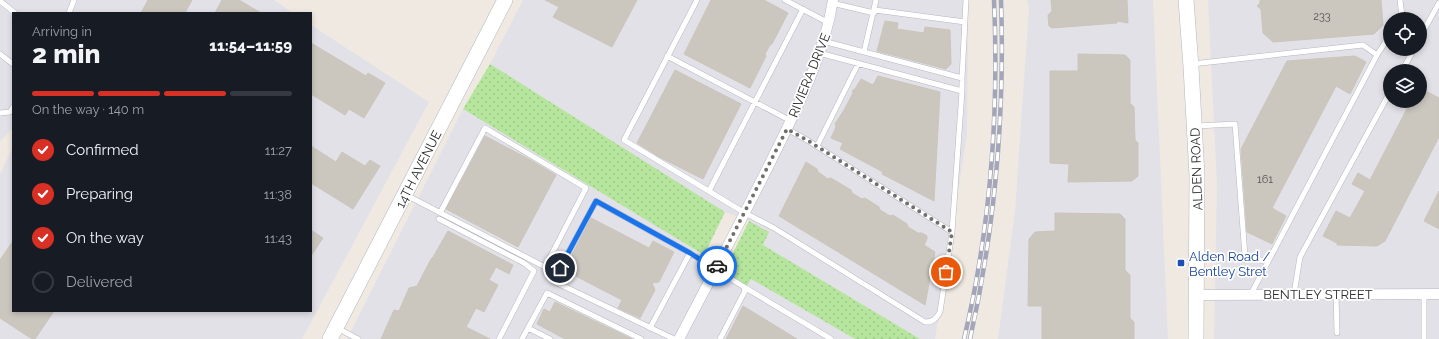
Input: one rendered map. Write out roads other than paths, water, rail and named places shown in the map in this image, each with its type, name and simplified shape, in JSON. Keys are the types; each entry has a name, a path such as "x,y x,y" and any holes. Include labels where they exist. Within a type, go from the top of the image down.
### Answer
{"main road":[{"name":"14TH AVENUE","path":"333,333 505,0"},
{"name":"ALDEN ROAD","path":"1186,0 1197,176 1196,339"}],"street":[{"name":"RIVIERA DRIVE","path":"678,339 745,213 803,96 829,23 833,2"},
{"name":"BENTLEY STREET","path":"1197,295 1439,294"}],"lane":[{"path":"69,12 74,0"},
{"path":"697,0 624,140 745,213 774,228 925,322 931,322 936,319 940,312 952,232 962,91 966,0"},
{"path":"785,0 829,23"},
{"path":"864,52 876,0"},
{"path":"1400,0 1402,12"},
{"path":"0,1 14,12"},
{"path":"833,2 874,12 965,22"},
{"path":"1427,24 1439,2"},
{"path":"708,191 803,9"},
{"path":"823,41 962,78"},
{"path":"1191,64 1363,45 1377,54"},
{"path":"1251,294 1383,45"},
{"path":"819,52 858,64 962,91"},
{"path":"0,54 12,63"},
{"path":"667,56 755,102 817,146 952,232"},
{"path":"817,146 858,64"},
{"path":"1294,294 1300,257 1383,105"},
{"path":"0,113 10,112 12,109"},
{"path":"1194,126 1235,124 1245,256 1268,262"},
{"path":"405,194 440,213 545,267 586,188 485,128 440,213"},
{"path":"674,339 553,281 596,201 690,253 831,339"},
{"path":"439,219 524,263 534,271 499,339"},
{"path":"650,328 690,253"},
{"path":"720,339 745,291 744,287"},
{"path":"522,339 547,293 641,339"},
{"path":"1336,294 1337,333"},
{"path":"1424,294 1424,339"},
{"path":"528,328 550,339"},
{"path":"333,333 358,339"}],"railway":[{"path":"964,339 980,256 991,171 995,85 994,0"},
{"path":"970,339 979,297 992,213 1000,128 1002,43 1001,0"}],"place":[{"name":"Alden Road / Bentley Stret","path":"1181,263"}]}
